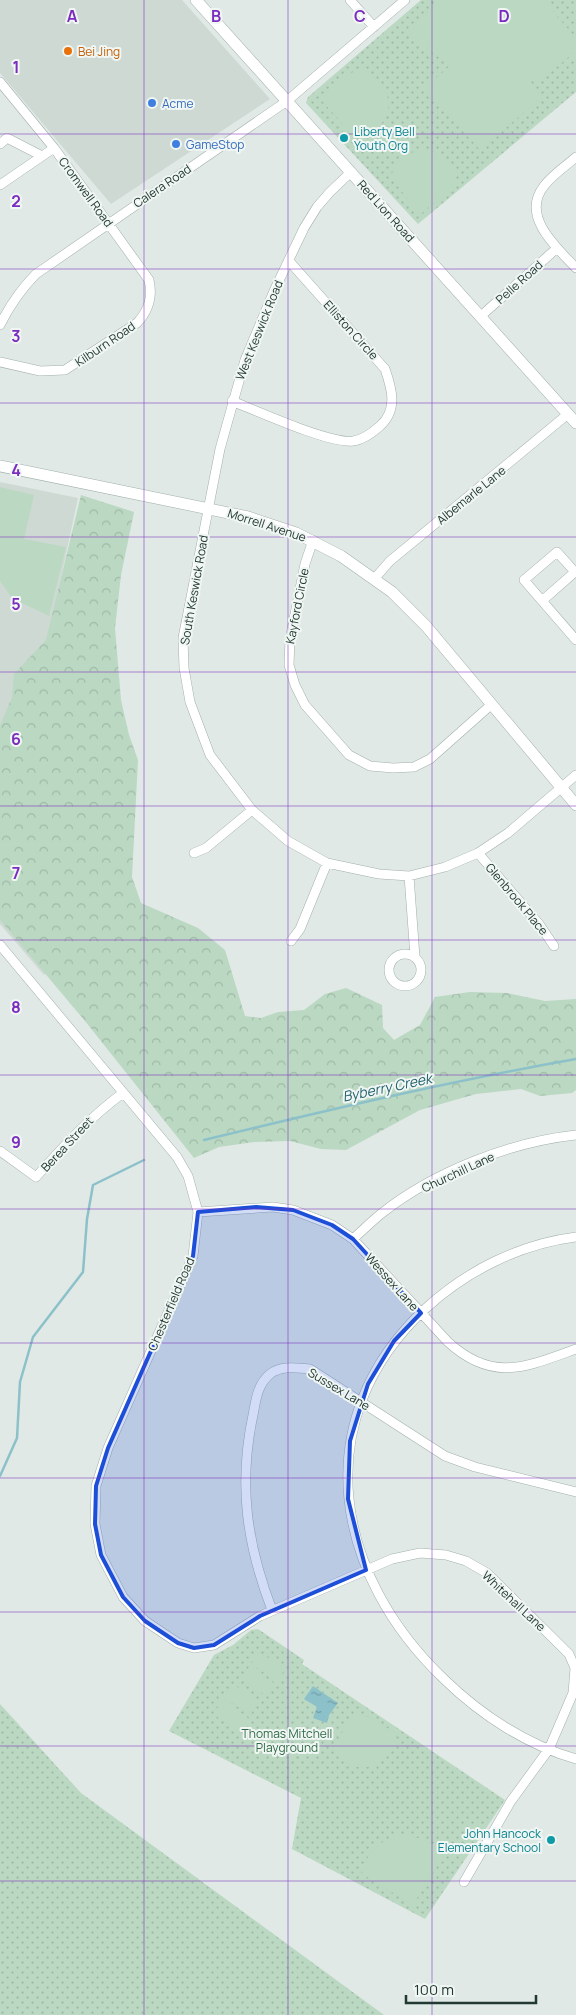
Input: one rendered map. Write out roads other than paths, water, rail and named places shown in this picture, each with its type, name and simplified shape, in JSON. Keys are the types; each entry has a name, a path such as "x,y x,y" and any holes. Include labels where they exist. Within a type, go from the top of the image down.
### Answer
{"street":[{"name":"Red Lion Road","path":"196,0 572,418"},
{"path":"350,0 374,27"},
{"name":"Calera Road","path":"0,325 8,307 20,290 36,274 287,101 405,0"},
{"name":"Cromwell Road","path":"0,82 54,148 149,280 151,298 147,310"},
{"path":"0,144 7,138 42,156"},
{"path":"0,185 54,148"},
{"path":"576,157 543,186 537,198 536,214 542,230 576,268"},
{"name":"West Keswick Road","path":"208,508 232,401 259,325 304,228 317,207 351,172"},
{"name":"Pelle Road","path":"481,316 557,248"},
{"name":"Elliston Circle","path":"232,401 332,439 353,441 370,435 383,423 391,409 392,391 385,369 289,262"},
{"name":"Kilburn Road","path":"0,362 40,371 65,370 137,323 147,310"},
{"name":"Albemarle Lane","path":"375,578 390,561 572,418"},
{"name":"Morrell Avenue","path":"0,466 248,517 313,540 342,556 392,592 426,626 576,805"},
{"name":"South Keswick Road","path":"208,508 183,638 184,668 190,702 210,756 252,810 288,841 327,863 379,874 409,876 445,867 478,853 508,833 576,775"},
{"name":"Kayford Circle","path":"313,540 305,564 290,639 289,665 295,686 305,705 349,755 370,766 393,768 414,766 430,759 492,704"},
{"path":"544,600 575,572 557,552 524,580 544,600 576,640"},
{"path":"194,853 206,848 252,810"},
{"name":"Glenbrook Place","path":"478,853 540,924 554,946"},
{"path":"290,941 300,929 327,863"},
{"path":"409,876 414,957"},
{"name":"Chesterfield Road","path":"0,945 177,1157 188,1176 198,1212 192,1256 108,1448 96,1486 95,1506 95,1524 101,1555 123,1597 145,1621 178,1643 194,1648"},
{"name":"Berea Street","path":"0,1151 36,1178 75,1133 123,1093"},
{"name":"Churchill Lane","path":"353,1238 407,1196 458,1169 516,1147 576,1135"},
{"name":"Wessex Lane","path":"198,1212 256,1207 293,1210 332,1225 353,1238 458,1352 479,1363 498,1368 513,1369 529,1366 576,1349"},
{"path":"576,1237 528,1248 496,1261 454,1285 406,1326 379,1363 361,1402 350,1441 348,1499 355,1535 366,1570 401,1632 424,1660 455,1690 482,1712 516,1734 576,1760"},
{"name":"Sussex Lane","path":"272,1610 252,1547 245,1480 247,1442 259,1388 271,1373 288,1367 310,1369 444,1456 458,1462 576,1492"},
{"name":"Whitehall Lane","path":"194,1648 214,1645 246,1623 272,1610 392,1559 420,1553 446,1554 466,1561 487,1573 570,1654 575,1668 573,1693 549,1749 511,1801 464,1882"}],"water":[{"path":"313,1686 338,1703 329,1715 327,1723 313,1718 317,1707 304,1699"}],"waterway":[{"name":"Byberry Creek","path":"204,1140 436,1086 576,1059"},
{"name":"Byberry Creek","path":"0,1476 17,1438 20,1382 33,1337 83,1272 87,1219 93,1185 144,1160"}],"place":[{"name":"Bei Jing","path":"68,51"},
{"name":"Acme","path":"152,103"},
{"name":"Liberty Bell Youth Org","path":"344,138"},
{"name":"GameStop","path":"176,144"},
{"name":"John Hancock Elementary School","path":"551,1840"}],"park label":[{"name":"Thomas Mitchell Playground","path":"287,1740"}]}
